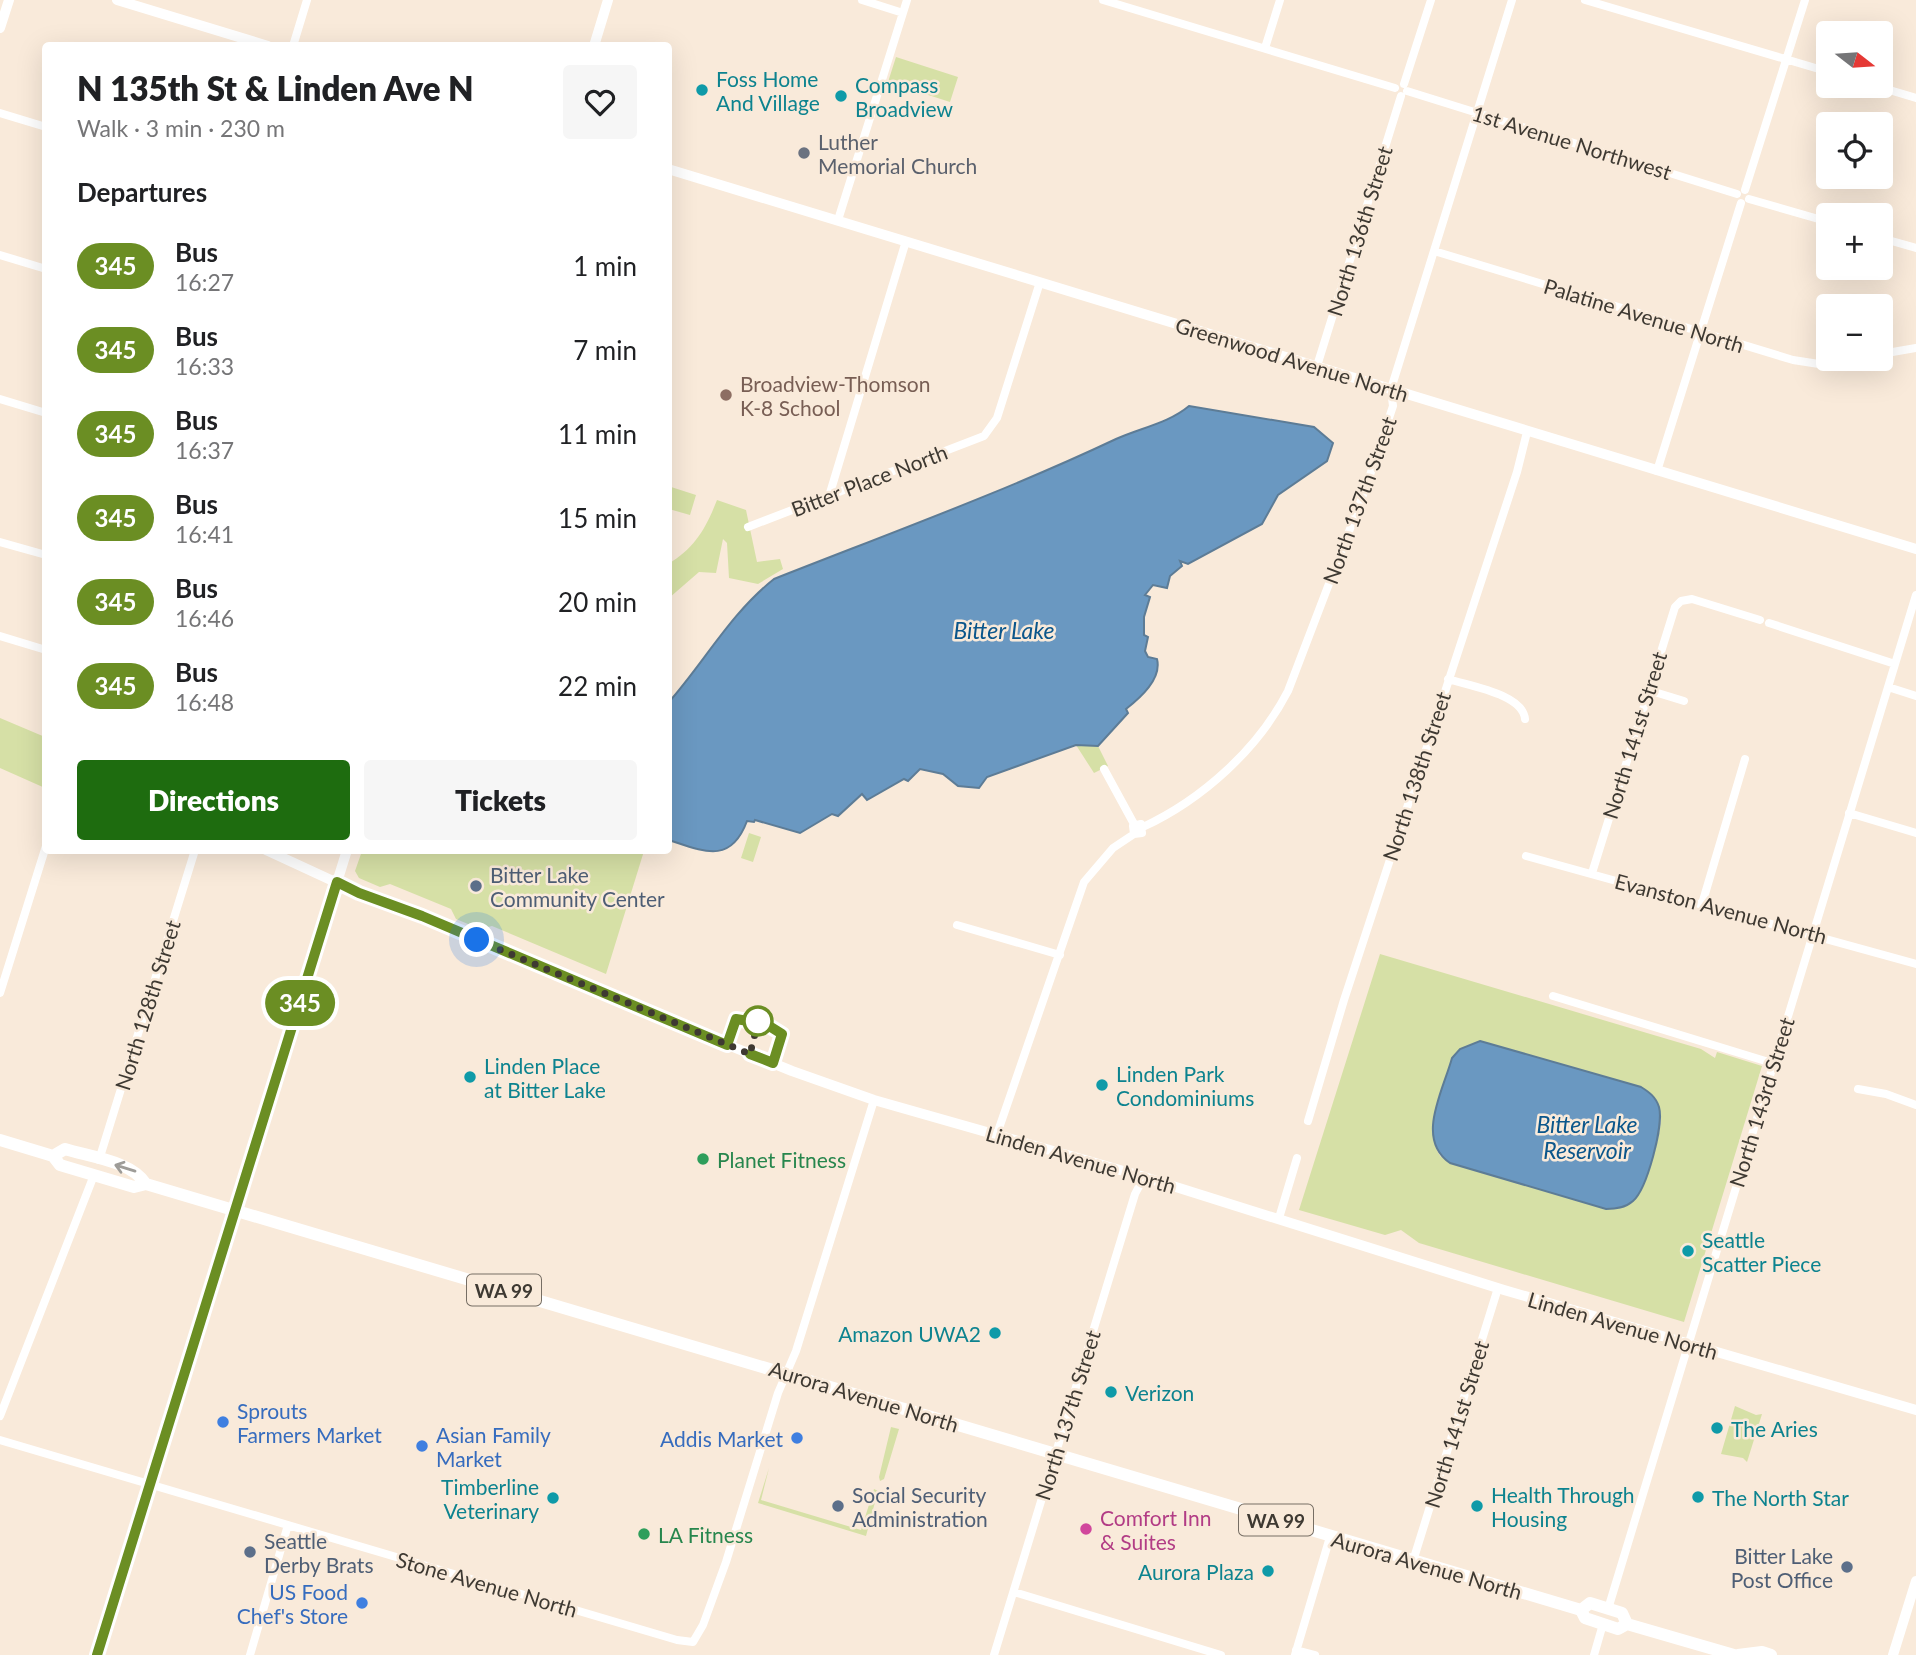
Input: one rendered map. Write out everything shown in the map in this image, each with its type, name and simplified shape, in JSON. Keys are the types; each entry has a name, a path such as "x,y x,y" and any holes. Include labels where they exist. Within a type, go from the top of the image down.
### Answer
{"highway":[{"name":"Aurora Avenue North","path":"0,1140 53,1156 60,1165 134,1187 146,1184 1581,1610 1585,1618 1603,1624"},
{"name":"Aurora Avenue North","path":"53,1156 65,1149 138,1172 146,1184"},
{"name":"Aurora Avenue North","path":"1581,1610 1590,1603 1608,1609"},
{"path":"1608,1609 1622,1614 1627,1624"},
{"path":"1603,1624 1618,1629 1627,1624 1736,1655 1762,1652 1771,1655"}],"main road":[{"path":"117,0 255,42"},
{"name":"Greenwood Avenue North","path":"672,170 1916,550"},
{"path":"97,1655 347,854"},
{"path":"1893,1655 1916,1581"}],"street":[{"path":"0,28 9,0"},
{"path":"294,42 307,0"},
{"path":"595,42 607,0"},
{"path":"862,0 903,13"},
{"path":"838,220 907,0"},
{"name":"1st Avenue Northwest","path":"1103,0 1816,218"},
{"path":"1265,48 1280,0"},
{"name":"North 136th Street","path":"1317,366 1431,0"},
{"name":"North 137th Street","path":"1139,826 1165,817 1203,790 1255,742 1272,722 1300,660 1367,487 1393,406 1391,389 1512,0"},
{"path":"1585,0 1816,68"},
{"path":"1657,471 1805,0"},
{"path":"1894,91 1916,98"},
{"path":"0,113 42,126"},
{"path":"830,493 906,241"},
{"path":"1893,241 1916,248"},
{"name":"Palatine Avenue North","path":"1434,251 1793,360 1816,364"},
{"path":"0,255 42,268"},
{"name":"Bitter Place North","path":"748,527 830,493 979,439 989,432 997,418 1040,282"},
{"path":"1893,352 1916,348"},
{"path":"0,399 42,412"},
{"name":"North 138th Street","path":"1308,1121 1448,679 1517,472 1527,432"},
{"path":"0,542 42,554"},
{"name":"North 143rd Street","path":"1608,1609 1916,595"},
{"name":"North 141st Street","path":"1592,873 1671,612 1681,601 1692,599 1895,664"},
{"path":"0,636 42,649"},
{"path":"1448,679 1514,700 1523,710 1525,719"},
{"path":"1888,687 1916,696"},
{"path":"1648,690 1684,701"},
{"path":"1702,904 1745,760"},
{"path":"997,1135 1090,871 1134,834 1132,829 1139,826 1104,769"},
{"path":"1849,813 1916,833"},
{"path":"0,993 43,854"},
{"name":"North 128th Street","path":"99,1160 194,854"},
{"name":"Linden Avenue North","path":"275,854 359,893 422,916 792,1071 874,1100 1144,1177 1498,1288 1916,1410"},
{"name":"Evanston Avenue North","path":"1526,856 1811,937 1823,936 1916,964"},
{"path":"957,925 1060,955"},
{"path":"1553,996 1772,1063"},
{"path":"1858,1089 1886,1094 1916,1105"},
{"path":"785,1372 796,1351 874,1100"},
{"path":"1279,1218 1297,1158"},
{"path":"0,1416 94,1175"},
{"name":"North 137th Street","path":"994,1655 1135,1194 1144,1177"},
{"name":"North 141st Street","path":"1413,1561 1498,1288"},
{"name":"Stone Avenue North","path":"0,1440 666,1637 693,1642 703,1625 726,1562 785,1372"},
{"path":"250,1655 288,1525"},
{"path":"1315,1655 1295,1652 1330,1537"},
{"path":"1014,1592 1221,1655"},
{"path":"1594,1655 1603,1624"}],"green space":[{"path":"896,57 958,77 950,102 888,82"},
{"path":"672,487 696,495 690,515 672,510"},
{"path":"717,500 746,510 757,562 780,559 783,569 758,584 729,578 727,543 723,539 716,573 699,572 672,595 672,561 686,551 708,520"},
{"path":"0,718 42,736 42,787 0,768"},
{"path":"1076,745 1098,746 1108,766 1094,773"},
{"path":"749,833 761,837 753,862 741,858"},
{"path":"361,854 643,854 606,974 492,926 480,929 456,919 451,909 390,884 380,887 359,878 355,871"},
{"path":"1380,954 1701,1049 1715,1058 1717,1052 1762,1066 1684,1322 1419,1243 1401,1230 1385,1235 1299,1210","holes":["1452,1058 1651,1094 1661,1115 1658,1139 1646,1178 1628,1205 1441,1157 1435,1146 1433,1121"]},
{"path":"1735,1406 1756,1415 1762,1414 1747,1462 1743,1458 1721,1454"},
{"path":"891,1427 899,1429 884,1479 880,1481 879,1477"},
{"path":"769,1468 761,1500 861,1530 874,1489 878,1491 866,1536 758,1503"}],"water":[{"name":"Bitter Lake","path":"1189,406 1314,427 1333,443 1327,461 1278,495 1262,524 1188,564 1180,561 1182,566 1170,576 1167,588 1153,585 1145,595 1150,597 1144,617 1144,635 1148,637 1145,651 1148,657 1157,659 1156,674 1143,694 1126,709 1128,713 1098,746 1076,745 987,777 979,788 958,786 943,774 920,769 908,781 904,779 867,800 862,794 838,816 832,814 800,833 755,820 747,821 741,835 725,849 705,851 672,841 672,698 731,622 774,579 990,494 1181,412"},
{"name":"Bitter Lake Reservoir","path":"1480,1041 1641,1087 1652,1095 1659,1107 1660,1116 1657,1141 1644,1184 1633,1201 1620,1208 1606,1209 1450,1163 1440,1153 1434,1141 1434,1114 1452,1058 1460,1049"}],"bus line":[{"name":"345","path":"97,1655 337,882 727,1045 736,1019 750,1018 782,1034 773,1063 750,1054"}],"place":[{"name":"Foss Home And Village","path":"702,90"},
{"name":"Compass Broadview","path":"841,96"},
{"name":"Luther Memorial Church","path":"804,153"},
{"name":"Broadview-Thomson K-8 School","path":"726,395"},
{"name":"Bitter Lake Community Center","path":"476,886"},
{"name":"Linden Place at Bitter Lake","path":"470,1077"},
{"name":"Linden Park Condominiums","path":"1102,1085"},
{"name":"Planet Fitness","path":"703,1159"},
{"name":"Seattle Scatter Piece","path":"1688,1251"},
{"name":"Amazon UWA2","path":"995,1333"},
{"name":"Verizon","path":"1111,1392"},
{"name":"Sprouts Farmers Market","path":"223,1422"},
{"name":"The Aries","path":"1717,1428"},
{"name":"Addis Market","path":"797,1438"},
{"name":"Asian Family Market","path":"422,1446"},
{"name":"The North Star","path":"1698,1497"},
{"name":"Timberline Veterinary","path":"553,1498"},
{"name":"Social Security Administration","path":"838,1506"},
{"name":"Health Through Housing","path":"1477,1506"},
{"name":"Comfort Inn & Suites","path":"1086,1529"},
{"name":"LA Fitness","path":"644,1534"},
{"name":"Seattle Derby Brats","path":"250,1552"},
{"name":"Bitter Lake Post Office","path":"1847,1567"},
{"name":"Aurora Plaza","path":"1268,1571"},
{"name":"US Food Chef's Store","path":"362,1603"}],"route":[{"path":"477,940 750,1054 758,1021"}]}
